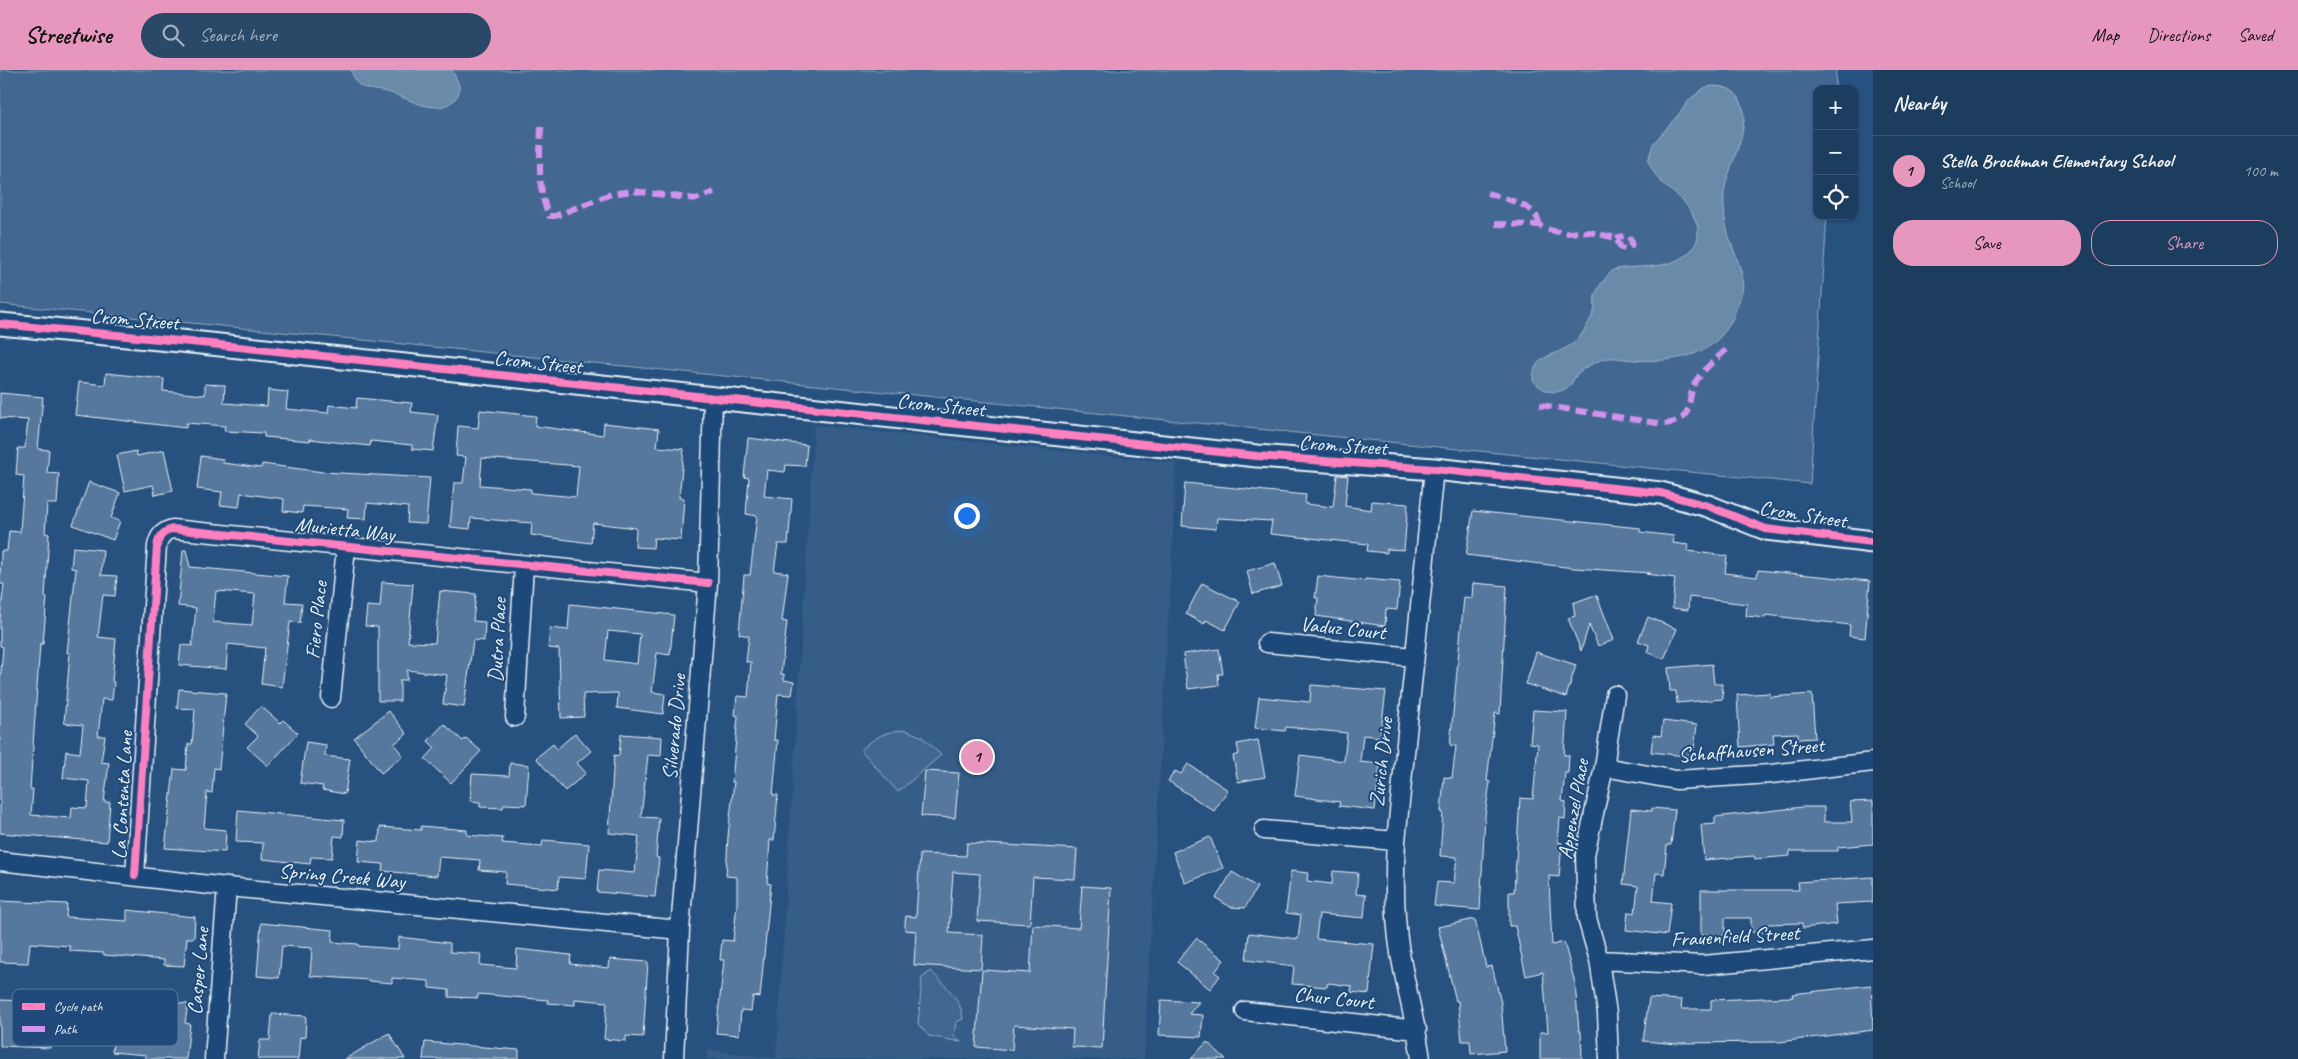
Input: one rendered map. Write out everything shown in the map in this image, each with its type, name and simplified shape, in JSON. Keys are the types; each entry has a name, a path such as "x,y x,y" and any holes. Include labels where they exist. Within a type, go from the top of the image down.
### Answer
{"street":[{"name":"Crom Street","path":"0,324 201,343 1257,456 1434,469 1661,493 1708,506 1766,529 1873,542"},
{"name":"Silverado Drive","path":"674,1059 680,930 708,583 713,398"},
{"name":"Zurich Drive","path":"1421,1059 1417,1030 1400,953 1394,884 1396,841 1434,469"},
{"name":"Murietta Way","path":"144,716 157,546 160,536 165,531 172,529 708,583"},
{"name":"Fiero Place","path":"331,698 346,547"},
{"name":"Dutra Place","path":"515,717 524,565"},
{"name":"Vaduz Court","path":"1267,643 1414,657"},
{"name":"Appenzel Place","path":"1609,1059 1607,1013 1599,960 1587,918 1585,855 1604,767 1615,695"},
{"name":"La Contenta Lane","path":"135,875 144,716"},
{"name":"Schaffhausen Street","path":"1604,767 1676,780 1771,774 1873,762"},
{"path":"1264,830 1396,841"},
{"name":"Spring Creek Way","path":"0,861 227,887 680,930"},
{"name":"Casper Lane","path":"214,1059 227,887"},
{"name":"Frauenfield Street","path":"1599,960 1703,965 1873,949"},
{"name":"Chur Court","path":"1245,1011 1417,1030"}],"shaded area":[{"path":"0,70 1836,70 1835,85 1813,85 1813,220 1827,220 1810,484 0,304"},
{"path":"351,70 452,70 458,82 459,93 453,101 446,105 430,107 391,93 361,86 353,77"},
{"path":"1713,86 1727,88 1735,93 1740,100 1744,115 1741,137 1724,193 1726,227 1741,271 1743,285 1742,293 1731,322 1722,335 1710,346 1691,355 1668,360 1606,358 1581,370 1571,384 1561,391 1551,392 1541,388 1533,380 1534,371 1538,364 1542,359 1571,345 1578,339 1594,312 1598,289 1613,270 1670,263 1682,258 1695,245 1698,237 1698,228 1690,210 1683,201 1660,181 1648,161 1653,144 1690,99 1704,88"},
{"path":"814,425 1177,463 1144,1059 707,1059 707,1050 776,1058"},
{"path":"905,730 921,736 941,755 898,792 861,750 881,736"},
{"path":"931,971 951,992 962,1011 963,1019 956,1022 954,1036 961,1042 929,1036 918,1024 922,978"}],"building":[{"path":"106,373 164,379 163,391 205,395 205,384 225,385 224,403 267,406 268,390 288,392 286,409 328,413 329,405 356,408 357,398 412,403 411,412 438,415 433,451 412,449 412,445 371,441 370,446 310,439 310,441 264,437 264,433 224,431 225,426 186,423 186,428 75,415 79,382 105,385"},
{"path":"0,393 43,397 38,449 49,450 47,473 59,474 57,504 47,504 45,533 49,534 45,597 47,597 43,644 40,644 30,789 33,789 31,815 71,818 72,807 87,808 89,781 63,778 66,751 80,753 83,725 64,723 70,653 67,653 76,569 71,568 73,547 103,550 101,575 117,576 115,596 103,595 98,637 116,639 112,700 102,699 98,736 105,736 101,762 109,763 104,802 110,802 107,842 0,833 0,683 3,647 0,646 0,618 4,584 0,584 1,551 7,551 9,531 20,532 24,476 16,475 18,448 25,448 28,420 0,418"},
{"path":"480,410 536,416 535,426 603,435 604,423 659,429 657,447 684,449 679,498 684,498 681,540 654,538 653,548 635,547 636,528 593,523 591,543 531,535 532,523 471,518 470,529 450,527 454,483 463,483 466,457 456,456 458,426 478,428","holes":["482,458 579,466 576,497 531,493 531,489 480,485"]},
{"path":"748,438 807,445 805,466 786,465 785,472 767,470 764,496 792,499 788,544 778,544 774,571 788,573 782,621 787,622 781,674 784,674 784,680 794,682 792,695 778,694 774,740 778,740 773,795 778,795 774,840 770,840 767,883 771,884 760,997 753,996 751,1011 741,1010 739,1035 716,1033 724,960 720,960 722,940 733,941 737,904 737,877 726,876 738,716 735,715 737,696 748,697 751,662 746,662 749,636 739,634 744,575 750,575 757,516 746,514 749,478 744,477"},
{"path":"164,450 173,491 155,495 153,485 125,491 117,455 136,451 137,456"},
{"path":"201,456 223,459 223,463 261,468 262,464 323,472 430,478 426,524 407,523 408,507 367,503 366,519 347,518 348,509 303,506 302,513 283,511 284,499 241,493 239,507 220,505 222,492 197,489"},
{"path":"1337,475 1348,476 1345,506 1371,510 1372,501 1408,504 1404,550 1387,549 1387,553 1367,551 1368,544 1270,534 1272,521 1217,518 1216,529 1182,526 1185,483 1306,495 1305,504 1333,507"},
{"path":"89,482 120,493 111,518 120,521 113,540 73,525"},
{"path":"1473,511 1640,528 1640,532 1674,536 1673,543 1689,545 1688,551 1727,556 1725,573 1757,577 1758,570 1870,581 1865,638 1849,636 1850,625 1766,615 1765,618 1746,616 1747,604 1689,597 1688,610 1672,608 1675,578 1646,574 1650,573 1574,568 1466,555"},
{"path":"183,550 186,550 190,567 288,576 285,602 302,603 300,623 290,622 282,687 261,684 265,648 228,644 226,669 179,665 181,645 192,646 196,608 178,606","holes":["216,591 255,594 252,625 213,622"]},
{"path":"1275,563 1282,586 1253,594 1247,571"},
{"path":"1318,576 1365,581 1365,579 1400,582 1397,610 1386,609 1385,626 1316,616 1318,598 1315,598"},
{"path":"382,582 413,584 408,642 435,643 440,591 476,594 473,621 485,622 484,641 473,640 464,707 443,704 447,675 407,670 407,680 400,680 400,701 378,701 378,627 365,626 367,606 380,607"},
{"path":"1202,583 1240,602 1225,630 1206,620 1204,624 1186,614"},
{"path":"1473,583 1507,586 1500,714 1495,713 1487,781 1490,782 1485,816 1480,910 1434,906 1437,882 1454,883 1457,857 1440,856 1443,812 1441,812 1444,777 1452,778 1456,746 1450,745 1464,597 1472,598"},
{"path":"1597,596 1614,640 1598,646 1589,625 1581,651 1568,618 1575,616 1573,603"},
{"path":"570,604 674,615 670,655 657,653 652,692 665,694 663,714 617,708 618,693 583,694 584,717 561,718 559,649 548,648 550,628 568,630","holes":["608,631 640,634 637,664 605,660"]},
{"path":"1648,617 1677,629 1664,659 1647,652 1649,645 1638,641"},
{"path":"1219,649 1223,674 1218,674 1219,685 1188,689 1183,654"},
{"path":"1536,652 1576,665 1566,697 1526,684"},
{"path":"1712,664 1714,684 1722,684 1723,699 1677,703 1676,691 1670,691 1668,668"},
{"path":"1311,685 1386,691 1380,737 1363,735 1360,762 1380,764 1375,810 1339,806 1340,802 1295,796 1300,755 1344,761 1347,733 1286,727 1285,731 1255,728 1259,697 1310,702"},
{"path":"179,689 226,693 219,769 214,768 212,793 207,792 204,828 226,830 225,852 165,848 174,769 186,770 188,744 192,744 195,709 177,708"},
{"path":"1770,693 1770,697 1812,694 1815,738 1798,739 1798,733 1773,734 1774,744 1740,747 1737,695"},
{"path":"261,706 280,723 283,720 298,733 268,766 247,747 258,736 245,724"},
{"path":"1533,710 1567,712 1564,755 1569,755 1568,773 1565,773 1562,801 1566,802 1565,819 1560,818 1558,842 1562,843 1559,877 1549,876 1550,904 1552,945 1564,942 1575,983 1579,1031 1581,1031 1582,1059 1540,1059 1540,1032 1548,1032 1543,972 1526,976 1515,926 1509,926 1509,892 1514,892 1520,798 1533,799 1538,744 1530,743"},
{"path":"389,711 407,734 394,744 403,756 381,773 354,738"},
{"path":"1663,721 1697,725 1693,757 1651,752 1653,735 1661,736"},
{"path":"444,724 463,741 466,738 481,751 451,783 425,759 435,748 428,741"},
{"path":"575,733 591,751 577,763 586,773 565,791 536,758 553,744 557,749"},
{"path":"621,734 662,737 661,756 648,755 641,817 659,818 656,857 659,858 655,897 597,892 599,870 635,873 639,836 609,833 614,755 619,756"},
{"path":"1258,740 1265,777 1238,782 1233,756 1239,754 1237,744"},
{"path":"306,742 326,745 325,756 350,759 345,794 322,790 323,786 300,783"},
{"path":"510,763 529,765 526,805 504,804 503,808 480,807 480,802 470,801 472,774 509,776"},
{"path":"1188,764 1228,790 1214,811 1168,781 1175,771 1181,774"},
{"path":"925,771 959,773 955,818 921,816"},
{"path":"1873,801 1873,844 1838,847 1838,851 1789,851 1790,856 1755,859 1754,856 1704,860 1701,825 1715,824 1715,817 1803,807 1824,807 1824,822 1852,822 1850,802"},
{"path":"1652,808 1675,810 1671,845 1667,845 1664,874 1656,873 1653,901 1671,903 1667,935 1626,930 1628,912 1635,913 1638,886 1623,884 1631,809 1652,811"},
{"path":"238,810 344,820 343,837 334,836 332,858 311,857 310,864 262,859 263,843 236,842"},
{"path":"421,826 467,830 467,835 503,838 502,843 542,846 543,840 589,844 586,879 559,877 558,889 505,884 506,872 479,870 480,860 439,857 437,876 382,871 383,864 358,862 360,840 379,842 380,827 421,830"},
{"path":"1210,837 1223,868 1185,883 1173,852"},
{"path":"967,843 1077,849 1075,879 1033,877 1030,924 977,921 980,874 953,872 949,933 983,935 981,969 914,965 916,931 905,930 905,923 906,916 916,917 920,854 966,856"},
{"path":"1291,871 1308,873 1307,881 1332,884 1333,871 1358,873 1356,894 1366,895 1364,918 1319,914 1316,939 1374,944 1369,994 1351,992 1352,986 1328,983 1327,987 1292,984 1294,966 1246,960 1249,933 1298,939 1301,915 1286,913"},
{"path":"1232,872 1257,887 1245,908 1230,907 1216,898"},
{"path":"1873,877 1873,902 1835,904 1837,924 1803,928 1802,923 1768,924 1768,932 1751,932 1751,918 1725,918 1725,936 1701,935 1701,890 1799,890 1798,882"},
{"path":"1082,886 1111,888 1102,1048 1072,1047 1073,1029 1014,1025 1012,1050 976,1047 982,970 1030,973 1033,925 1079,928"},
{"path":"0,901 67,904 66,917 127,921 127,910 195,917 194,938 187,938 184,966 164,965 164,960 70,951 70,946 30,943 28,963 0,962"},
{"path":"1475,919 1486,967 1492,966 1501,1003 1505,1051 1471,1054 1470,1041 1462,1041 1458,1001 1456,1001 1438,927"},
{"path":"261,923 333,930 332,942 358,944 358,946 398,949 399,937 450,943 450,952 481,954 480,965 516,968 517,949 571,955 570,964 609,968 610,959 648,962 643,1037 626,1036 626,1041 604,1039 607,1002 575,999 575,1005 547,1003 548,1000 478,994 478,998 449,997 449,990 429,988 429,981 392,978 392,983 310,976 312,948 282,946 279,978 257,976"},
{"path":"1196,938 1224,960 1215,972 1220,976 1210,989 1177,962"},
{"path":"1871,985 1873,1030 1779,1042 1678,1044 1643,1041 1649,998 1682,1000 1681,1009 1711,1009 1711,1000 1793,997 1792,994"},
{"path":"0,1000 12,1000 12,1046 50,1046 50,1048 0,1046"},
{"path":"1161,1000 1199,1002 1189,1014 1203,1015 1201,1037 1159,1035"},
{"path":"178,1003 188,1004 185,1023 190,1024 186,1059 146,1059 146,1055 112,1052 113,1046 178,1046"},
{"path":"272,1014 306,1016 305,1038 300,1037 298,1059 258,1059 260,1040 270,1040"},
{"path":"389,1033 405,1059 345,1059"},
{"path":"425,1042 519,1050 519,1059 423,1059"},
{"path":"1207,1042 1226,1059 1191,1059"}],"marked path":[{"path":"541,127 541,184 549,216 555,216 611,194 632,191 696,199 714,192"},
{"path":"1487,193 1527,207 1533,212 1539,225"},
{"path":"1495,224 1539,225 1545,229 1563,233 1589,232 1616,238 1621,248 1626,249 1631,246 1632,241 1627,235 1616,238"},
{"path":"1540,405 1664,424 1674,422 1681,419 1688,409 1696,381 1729,347"}],"cycle path":[{"path":"0,324 201,343 1257,456 1434,469 1661,493 1708,506 1766,529 1873,542"},
{"path":"135,875 157,546 163,533 172,529 708,583"}],"place":[{"name":"Stella Brockman Elementary School","path":"977,757"}]}
